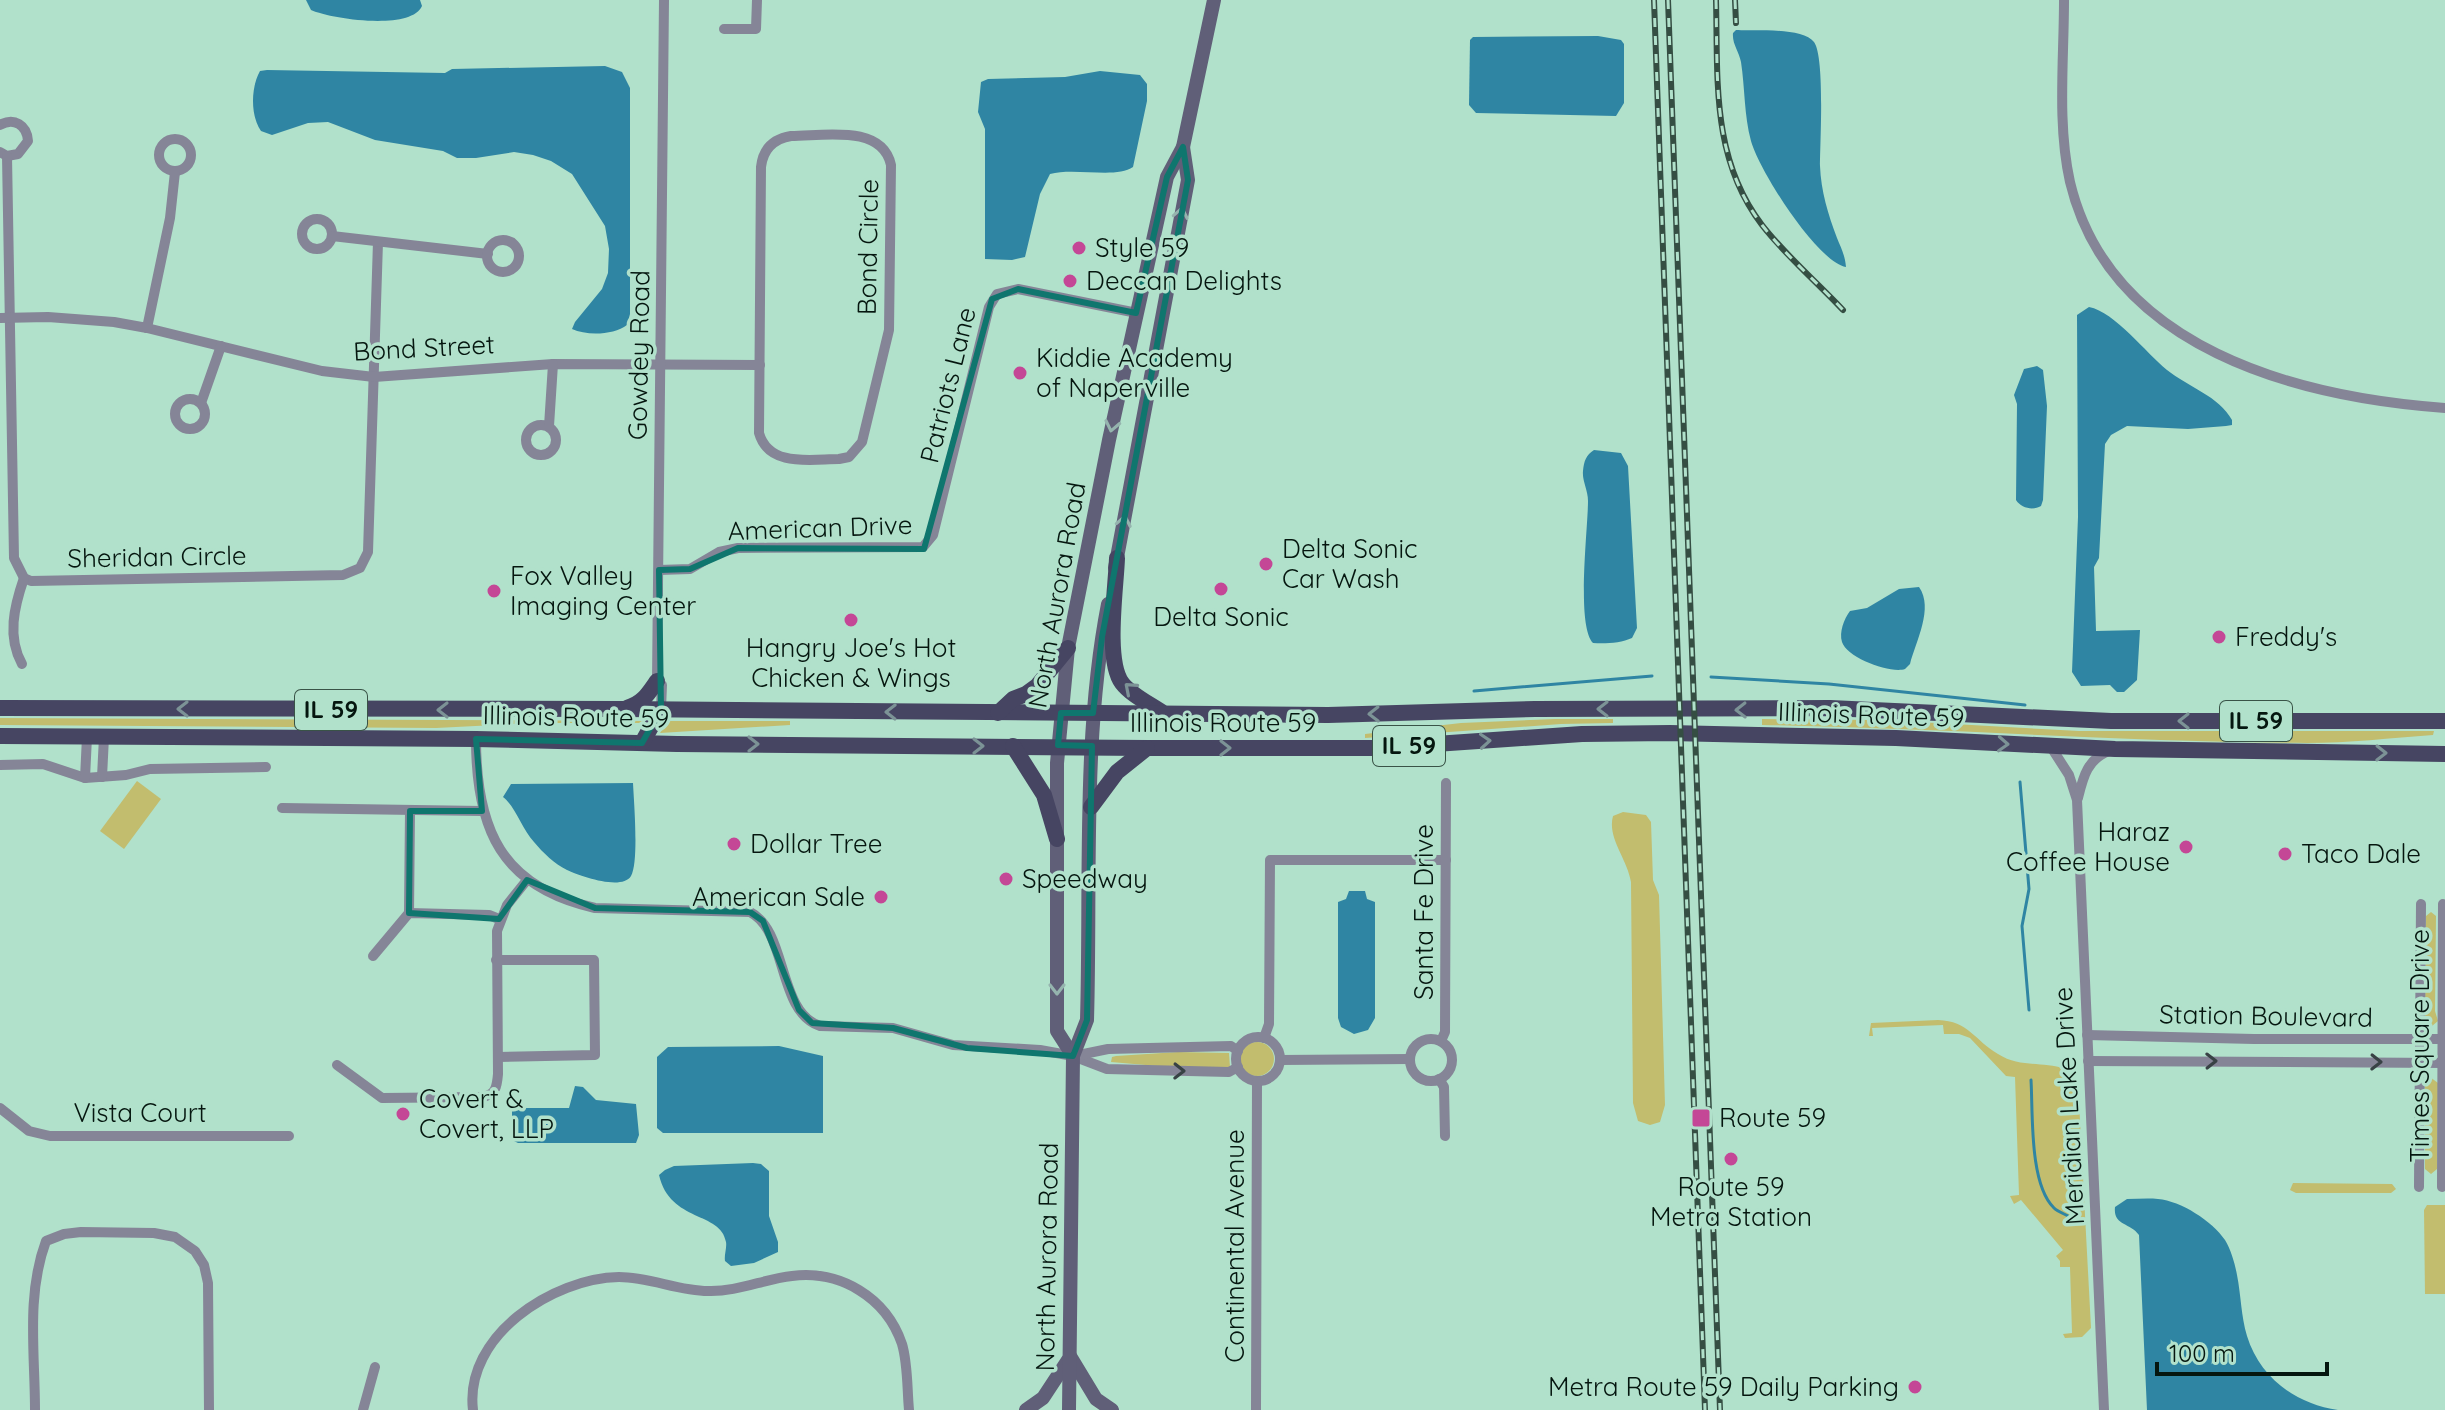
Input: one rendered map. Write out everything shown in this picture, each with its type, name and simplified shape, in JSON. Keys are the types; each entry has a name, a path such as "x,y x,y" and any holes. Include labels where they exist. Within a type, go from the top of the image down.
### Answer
{"main road":[{"name":"North Aurora Road","path":"1073,1056 1057,1031 1058,745 1068,648 1167,177 1183,147 1214,0"},
{"name":"North Aurora Road","path":"1069,1410 1073,1056 1087,1020 1093,713 1102,637 1188,180 1183,147"},
{"path":"1117,558 1112,654 1115,670 1121,683 1163,713"},
{"path":"998,713 1013,699 1037,686 1068,648"},
{"path":"622,709 638,704 657,681"},
{"name":"Illinois Route 59","path":"0,708 661,709 1328,715 1535,709 1830,708 2111,721 2445,721"},
{"path":"642,743 661,709"},
{"name":"Illinois Route 59","path":"0,736 1377,748 1623,733 1896,738 2115,749 2445,754"},
{"path":"1013,746 1044,795 1057,839"},
{"path":"1091,807 1117,772 1147,748"},
{"path":"1026,1410 1043,1398 1070,1356 1096,1399 1112,1410"}],"street":[{"name":"Gowdey Road","path":"661,709 662,685 657,681 664,0"},
{"path":"724,29 756,29 757,0"},
{"path":"2064,0 2063,128 2066,162 2075,199 2089,234 2126,288 2156,317 2176,331 2255,370 2335,393 2389,403 2445,408"},
{"path":"0,125 17,122 27,135 23,151 4,154 5,318 14,558 24,578 12,633 14,649 22,664"},
{"name":"Bond Circle","path":"791,136 862,137 873,140 885,149 891,165 889,330 865,430 856,451 839,459 788,458 773,454 764,445 759,433 760,365 761,167 764,153 776,141 791,136"},
{"path":"147,328 170,218 175,172"},
{"path":"332,236 488,254"},
{"path":"374,377 378,242"},
{"name":"Patriots Lane","path":"933,535 989,307 997,294 1018,289 1137,313"},
{"name":"Bond Street","path":"5,318 80,318 147,328 322,371 374,377 553,364 760,365"},
{"path":"201,403 221,346"},
{"path":"549,426 553,364"},
{"name":"Sheridan Circle","path":"24,578 40,582 343,575 355,572 364,563 368,552 374,377"},
{"name":"American Drive","path":"659,570 690,569 719,552 738,548 917,549 923,547 933,535"},
{"path":"96,737 102,777"},
{"path":"85,778 96,737"},
{"path":"476,739 482,811 490,832 504,854 527,880 571,902 595,908 750,912 763,921 803,1017 820,1026 893,1028 967,1048 1040,1050 1073,1056 1107,1069 1229,1072 1238,1067"},
{"name":"Meridian Lake Drive","path":"2051,747 2069,775 2077,800 2104,1410"},
{"name":"Meridian Lake Drive","path":"2077,800 2088,767 2099,755 2115,749"},
{"path":"0,765 43,764 85,778 150,769 266,767"},
{"name":"Santa Fe Drive","path":"1441,1041 1445,1032 1446,783"},
{"path":"282,808 482,811"},
{"path":"373,956 409,913 410,811"},
{"path":"1264,1038 1269,1024 1270,860 1446,860"},
{"path":"337,1065 382,1098 489,1096 496,1089 498,1057 496,960 499,919 527,880"},
{"name":"Times Square Drive","path":"2419,1187 2421,904"},
{"name":"Times Square Drive","path":"2442,1187 2443,904"},
{"path":"409,913 489,915 499,919"},
{"path":"496,960 594,960 595,1055 498,1057"},
{"name":"Station Boulevard","path":"2087,1035 2444,1039"},
{"path":"1251,1038 1264,1038 1276,1046 1280,1060 1275,1074 1257,1082 1245,1077 1238,1067 1238,1051 1251,1038"},
{"path":"1421,1041 1441,1041 1452,1058 1449,1070 1439,1079 1419,1077 1411,1066 1411,1052 1421,1041"},
{"path":"1073,1056 1113,1049 1231,1046 1238,1051"},
{"path":"1280,1060 1410,1059"},
{"name":"Station Boulevard","path":"2088,1061 2444,1063"},
{"path":"1439,1079 1444,1087 1445,1136"},
{"name":"Continental Avenue","path":"1256,1410 1257,1082"},
{"name":"Vista Court","path":"0,1108 29,1131 50,1136 289,1136"},
{"path":"35,1410 34,1289 38,1262 46,1241 81,1232 169,1235 183,1241 198,1255 208,1283 209,1410"},
{"path":"473,1410 475,1377 503,1331 529,1307 562,1288 603,1278 634,1277 711,1292 807,1275 852,1286 865,1293 887,1315 903,1350 909,1410"},
{"path":"363,1410 375,1367"}],"highlighted area":[{"path":"1183,147 1188,180 1102,637 1093,713 1061,713 1058,745 1092,746 1087,1020 1073,1056 967,1048 893,1028 812,1023 799,1010 763,921 750,912 595,908 527,880 499,919 409,913 410,811 482,811 476,739 642,743 661,709 659,570 690,569 738,548 924,549 992,299 1018,289 1136,313 1167,177"}],"shaded area":[{"path":"0,718 646,721 436,728 0,725"},
{"path":"1613,719 1613,723 1365,738 1365,734 1461,723"},
{"path":"1762,719 1882,720 2079,731 2434,731 2433,735 2338,742 2239,742 1762,725"},
{"path":"668,721 790,721 790,725 660,733"},
{"path":"137,781 161,799 124,849 100,831"},
{"path":"1623,812 1646,815 1651,822 1653,880 1659,895 1665,1105 1660,1122 1650,1125 1638,1121 1633,1103 1631,882 1612,824 1613,816"},
{"path":"2431,912 2436,916 2435,1011 2438,1021 2432,1026 2425,1018 2426,916"},
{"path":"1938,1020 1957,1024 2006,1058 2065,1069 2063,1074 2072,1084 2078,1083 2091,1328 2082,1337 2065,1338 2063,1334 2072,1333 2070,1267 2060,1267 2056,1256 2063,1250 2021,1200 2014,1204 2010,1196 2019,1195 2015,1077 2006,1076 1970,1038 1944,1034 1943,1025 1872,1028 1873,1036 1869,1036 1871,1023"},
{"path":"1257,1042 1269,1047 1274,1059 1269,1071 1257,1076 1245,1071 1240,1059 1245,1047"},
{"path":"1229,1053 1230,1067 1169,1067 1111,1062 1112,1057 1116,1056"},
{"path":"2430,1077 2438,1083 2437,1169 2431,1174 2425,1169 2425,1083"},
{"path":"2293,1183 2392,1184 2396,1189 2391,1193 2296,1193 2290,1190"},
{"path":"2427,1205 2445,1205 2445,1294 2425,1294 2424,1210"}],"water":[{"path":"306,0 420,0 422,6 415,14 403,18 370,21 311,10"},
{"path":"1736,30 1789,32 1808,37 1814,42 1820,64 1822,184 1846,267 1834,261 1805,233 1756,155 1747,121 1741,62 1734,41 1733,33"},
{"path":"1598,36 1621,40 1624,44 1624,103 1616,116 1476,113 1469,105 1470,40 1473,37"},
{"path":"605,66 622,72 630,88 630,314 627,325 608,333 585,333 572,329 602,289 608,273 609,249 605,226 572,174 551,161 533,155 514,152 457,158 443,151 375,140 328,122 308,123 272,135 261,131 253,109 257,78 260,71 267,70 445,73 452,69"},
{"path":"1100,71 1140,75 1147,84 1147,101 1133,167 1116,172 1050,174 1040,194 1025,257 985,259 985,129 978,112 981,82 988,79 1065,77"},
{"path":"2089,307 2099,310 2120,325 2167,370 2219,404 2232,420 2232,425 2188,429 2127,426 2111,435 2105,444 2099,558 2094,567 2096,631 2140,630 2137,680 2124,692 2117,692 2110,685 2081,686 2072,672 2078,517 2077,315"},
{"path":"2037,366 2043,370 2047,406 2043,500 2038,508 2031,508 2024,507 2016,500 2017,404 2014,395 2024,369"},
{"path":"1594,450 1621,453 1628,466 1637,628 1632,638 1613,643 1593,643 1585,617 1588,501 1583,471 1586,459"},
{"path":"1919,587 1925,605 1924,615 1910,664 1905,669 1890,669 1870,663 1846,648 1841,638 1850,611 1867,608 1899,589"},
{"path":"633,783 635,858 631,876 619,882 591,878 558,865 534,842 503,797 511,784"},
{"path":"1349,891 1365,891 1367,899 1375,902 1375,1018 1368,1030 1354,1034 1341,1027 1338,1018 1338,902 1346,899"},
{"path":"779,1046 823,1056 823,1133 663,1133 657,1128 657,1057 668,1047"},
{"path":"575,1086 583,1087 596,1100 636,1104 639,1135 636,1143 518,1143 512,1140 512,1111 569,1108"},
{"path":"761,1164 769,1171 769,1216 778,1242 778,1252 754,1263 731,1266 725,1261 726,1242 722,1232 673,1201 659,1175 674,1166"},
{"path":"2127,1199 2158,1199 2176,1204 2195,1213 2219,1233 2232,1257 2247,1336 2261,1364 2270,1376 2294,1395 2338,1410 2147,1410 2139,1235 2119,1221 2115,1213 2115,1207"}],"waterway":[{"path":"1474,691 1652,676"},
{"path":"1711,677 1829,684 2025,705"},
{"path":"2020,782 2029,889 2022,926 2029,1010"},
{"path":"2031,1080 2034,1147 2040,1182 2054,1208 2070,1217"}],"railway":[{"path":"1654,0 1705,1410"},
{"path":"1668,0 1720,1410"},
{"path":"1716,0 1718,89 1726,145 1734,173 1745,199 1762,225 1843,310"},
{"path":"1735,0 1736,23"}],"place":[{"name":"Style 59","path":"1079,248"},
{"name":"Deccan Delights","path":"1070,281"},
{"name":"Kiddie Academy of Naperville","path":"1020,373"},
{"name":"Delta Sonic Car Wash","path":"1266,564"},
{"name":"Delta Sonic","path":"1221,589"},
{"name":"Fox Valley Imaging Center","path":"494,591"},
{"name":"Hangry Joe's Hot Chicken & Wings","path":"851,620"},
{"name":"Freddy's","path":"2219,637"},
{"name":"Dollar Tree","path":"734,844"},
{"name":"Haraz Coffee House","path":"2186,847"},
{"name":"Taco Dale","path":"2285,854"},
{"name":"Speedway","path":"1006,879"},
{"name":"American Sale","path":"881,897"},
{"name":"Covert & Covert, LLP","path":"403,1114"},
{"name":"Route 59","path":"1701,1118"},
{"name":"Route 59 Metra Station","path":"1731,1159"},
{"name":"Metra Route 59 Daily Parking","path":"1915,1387"}]}
